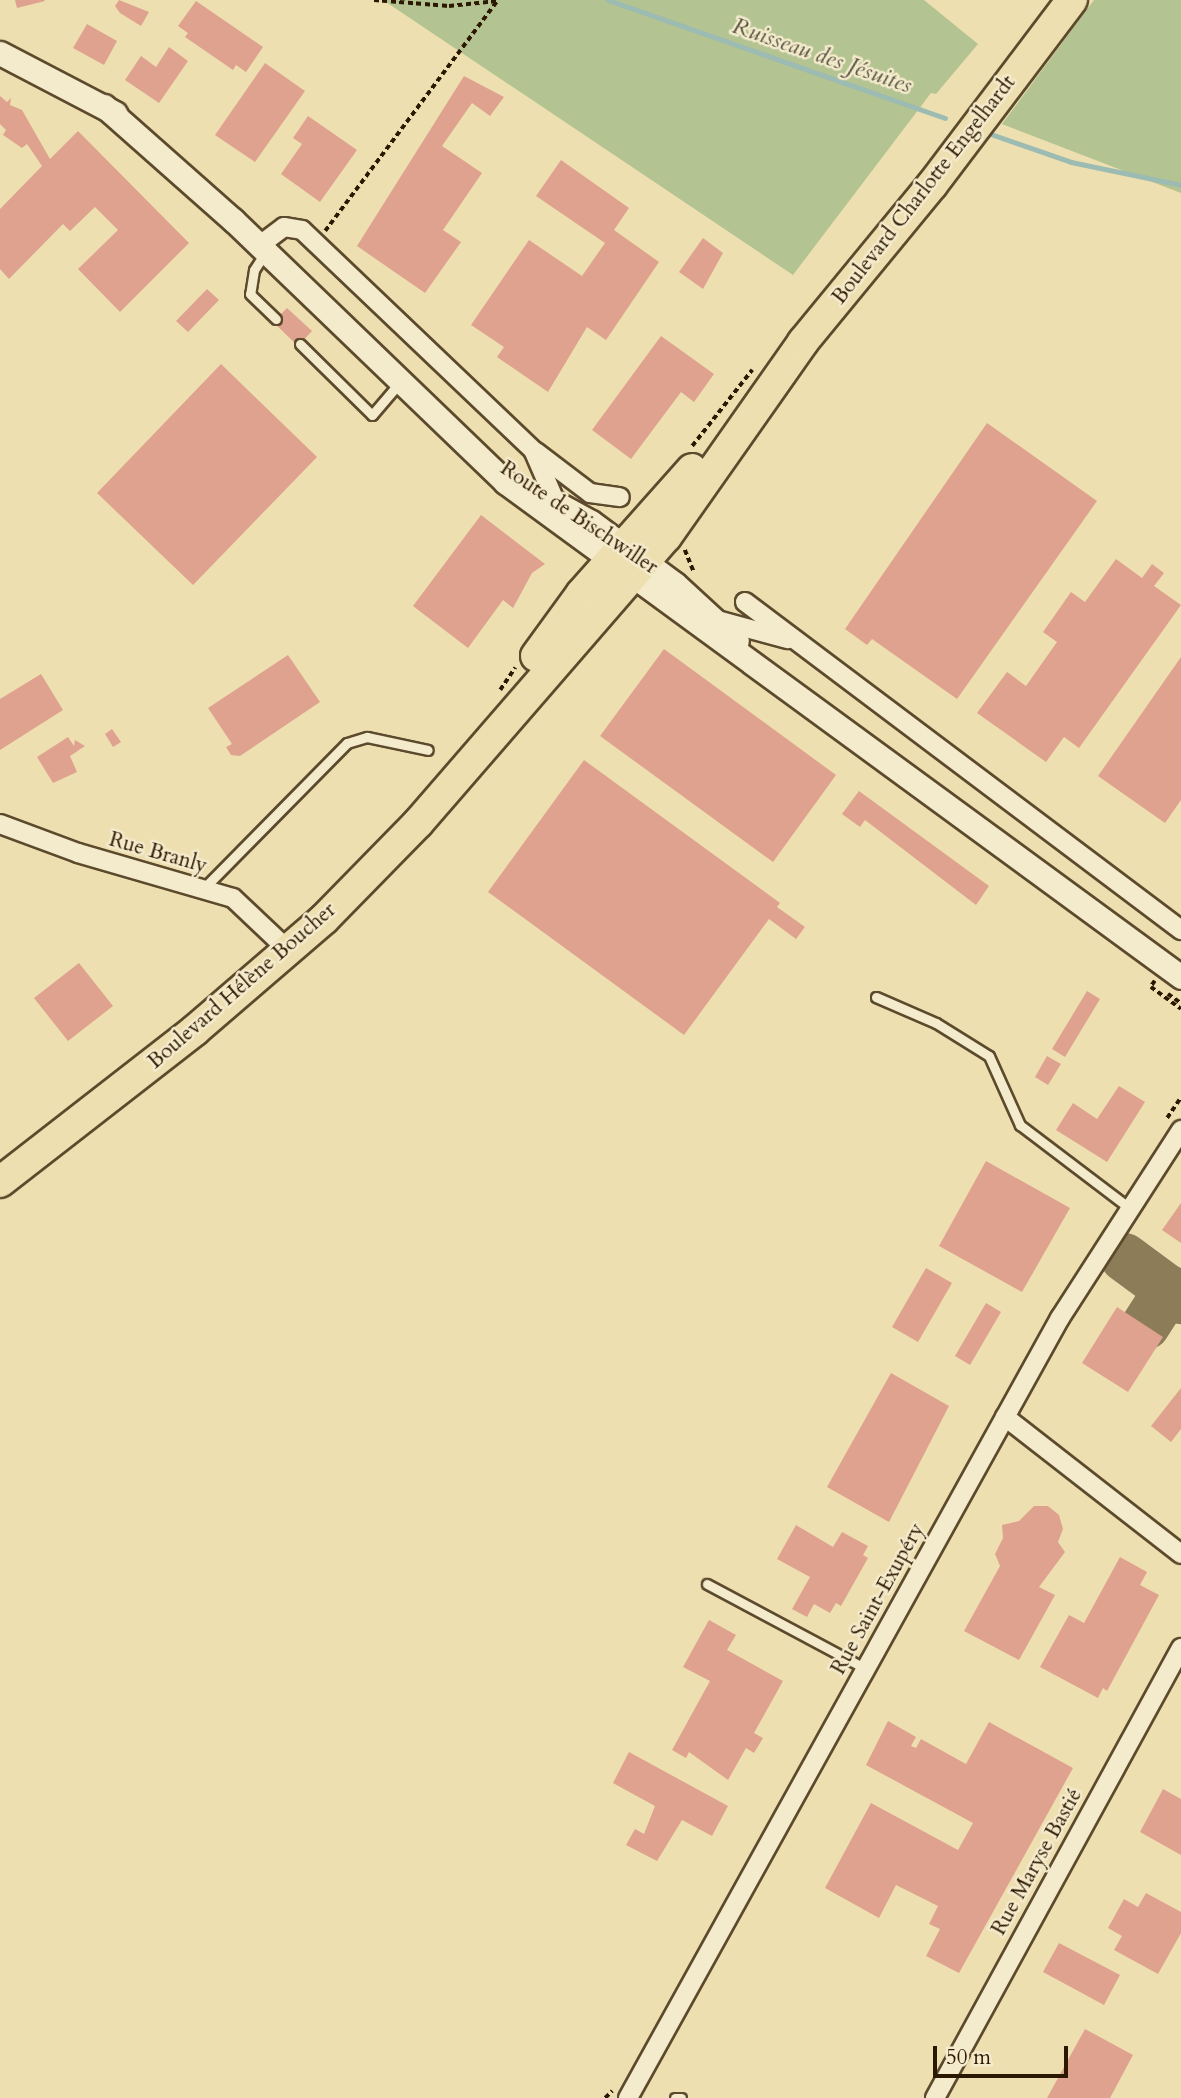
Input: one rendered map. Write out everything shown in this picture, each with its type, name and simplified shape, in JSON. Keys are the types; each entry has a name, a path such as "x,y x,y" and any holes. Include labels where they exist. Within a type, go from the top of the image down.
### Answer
{"main road":[{"name":"Boulevard Charlotte Engelhardt","path":"626,561 766,373 1072,0"},
{"name":"Boulevard Hélène Boucher","path":"0,1182 195,1030 352,891 465,769 626,561"}],"street":[{"name":"Route de Bischwiller","path":"0,53 104,106 200,180 229,216 505,482 717,620 765,669"},
{"path":"263,248 284,227 306,234"},
{"name":"Route de Bischwiller","path":"306,234 533,450 590,493 620,497"},
{"name":"Route de Bischwiller","path":"397,377 506,471 556,503 765,669 1065,888 1181,964"},
{"path":"533,450 556,503"},
{"path":"745,602 1181,930"},
{"path":"717,620 794,640"},
{"name":"Rue Branly","path":"0,824 240,903 288,950"},
{"name":"Route de Bischwiller","path":"1065,888 1171,976"},
{"name":"Rue Saint-Exupéry","path":"628,2098 1005,1417 1128,1207 1181,1130"},
{"path":"1005,1417 1181,1554"},
{"name":"Rue Maryse Bastié","path":"935,2098 1181,1648"}],"lane":[{"path":"263,248 254,270 250,294 276,319"},
{"path":"300,344 372,415 397,377"},
{"path":"202,889 347,743 367,737 428,750"},
{"path":"876,996 936,1023 989,1056 1020,1125 1128,1207"},
{"path":"707,1584 866,1669"},
{"path":"675,2098 681,2098"}],"path":[{"path":"374,0 449,6 497,1"},
{"path":"306,234 323,234 497,1"},
{"path":"684,456 766,373"},
{"path":"688,542 686,559 704,582"},
{"path":"495,696 517,666"},
{"path":"1171,976 1151,987 1181,1009"}],"green space":[{"path":"383,0 924,0 978,44 936,94 931,93 793,275"},
{"path":"1094,0 1181,0 1181,193 1002,124"}],"building":[{"path":"15,0 44,0 45,1 17,8"},
{"path":"119,0 149,12 141,26 120,13 115,6"},
{"path":"196,1 263,47 246,72 236,65 233,70 185,37 188,33 178,26"},
{"path":"87,24 117,41 104,65 73,48"},
{"path":"169,47 188,61 159,103 125,80 141,56 156,67"},
{"path":"265,63 305,91 255,162 215,135"},
{"path":"464,76 504,97 490,116 472,103 442,146 482,173 443,230 461,242 425,293 357,246"},
{"path":"0,96 7,102 11,98 10,105 22,110 50,159 78,131 189,243 120,312 78,269 118,230 95,207 70,231 63,224 9,279 0,269 0,209 42,166 27,144 22,148 3,135 6,130 0,124"},
{"path":"308,116 357,150 320,202 281,174 302,144 293,138"},
{"path":"561,160 629,208 614,230 659,262 606,340 587,327 548,392 497,357 504,347 471,325 529,240 582,276 605,243 536,196"},
{"path":"703,238 723,253 703,289 679,272"},
{"path":"207,289 219,300 188,332 176,321"},
{"path":"287,308 312,331 298,346 273,322"},
{"path":"661,336 714,374 694,402 681,392 631,459 592,430"},
{"path":"221,364 317,457 193,585 97,493"},
{"path":"987,423 1097,501 957,699 872,639 867,645 845,629"},
{"path":"481,515 545,564 532,573 513,608 503,600 468,648 413,606"},
{"path":"1116,559 1142,578 1152,564 1164,573 1154,586 1181,605 1079,748 1064,737 1046,762 977,713 1007,672 1026,686 1057,642 1043,632 1071,592 1085,602"},
{"path":"664,649 836,775 773,862 600,736"},
{"path":"288,655 320,702 240,756 231,755 226,747 232,744 208,708"},
{"path":"1181,657 1181,800 1165,823 1098,776"},
{"path":"41,674 63,710 0,750 0,699"},
{"path":"112,729 121,742 113,747 105,734"},
{"path":"68,737 74,746 75,740 85,746 70,756 77,772 53,783 37,757"},
{"path":"584,760 780,903 777,907 805,927 796,939 769,919 684,1035 488,892"},
{"path":"859,791 989,886 976,905 865,820 860,827 842,814"},
{"path":"79,963 113,1006 68,1041 34,998"},
{"path":"1087,991 1100,999 1065,1057 1052,1049"},
{"path":"1047,1056 1061,1064 1048,1085 1035,1077"},
{"path":"1119,1086 1145,1102 1107,1162 1056,1130 1073,1103 1097,1119"},
{"path":"986,1161 1070,1208 1022,1292 939,1246"},
{"path":"1181,1203 1181,1243 1162,1230"},
{"path":"926,1268 952,1283 918,1342 892,1327"},
{"path":"986,1303 1001,1312 970,1365 955,1356"},
{"path":"1117,1307 1163,1337 1128,1392 1082,1363"},
{"path":"891,1373 949,1406 889,1522 827,1487"},
{"path":"1181,1388 1181,1429 1171,1442 1151,1426"},
{"path":"1034,1506 1048,1506 1059,1515 1063,1529 1058,1542 1065,1552 1039,1587 1055,1595 1019,1660 964,1631 1000,1566 995,1554 1003,1538 1002,1525 1019,1521"},
{"path":"796,1525 833,1547 842,1532 868,1546 863,1555 868,1558 841,1606 836,1603 830,1613 814,1604 807,1617 792,1609 810,1577 777,1559"},
{"path":"1120,1557 1147,1572 1140,1585 1159,1595 1107,1691 1103,1688 1098,1698 1040,1667 1069,1615 1084,1623"},
{"path":"709,1620 736,1635 727,1650 783,1681 754,1733 763,1738 754,1753 746,1748 728,1780 689,1752 686,1758 672,1750 710,1681 683,1667"},
{"path":"888,1721 916,1737 911,1746 916,1748 921,1739 966,1764 989,1722 1073,1768 959,1973 926,1956 940,1929 929,1924 938,1906 896,1885 879,1918 825,1888 871,1803 958,1850 973,1823 866,1765"},
{"path":"629,1752 728,1806 712,1836 682,1820 657,1861 626,1845 635,1829 644,1834 655,1806 613,1783"},
{"path":"1163,1789 1181,1799 1181,1855 1140,1832"},
{"path":"1146,1893 1181,1912 1181,1933 1158,1974 1114,1950 1122,1936 1108,1928 1124,1899 1138,1907"},
{"path":"1059,1943 1120,1975 1104,2005 1043,1972"},
{"path":"1085,2029 1133,2055 1110,2098 1047,2098"}],"waterway":[{"name":"Ruisseau des Jésuites","path":"608,0 945,118"},
{"name":"Ruisseau des Jésuites","path":"985,132 1071,162 1181,185"}],"taxiway":[{"path":"1124,1257 1181,1299"},
{"path":"1145,1325 1168,1289"}]}
